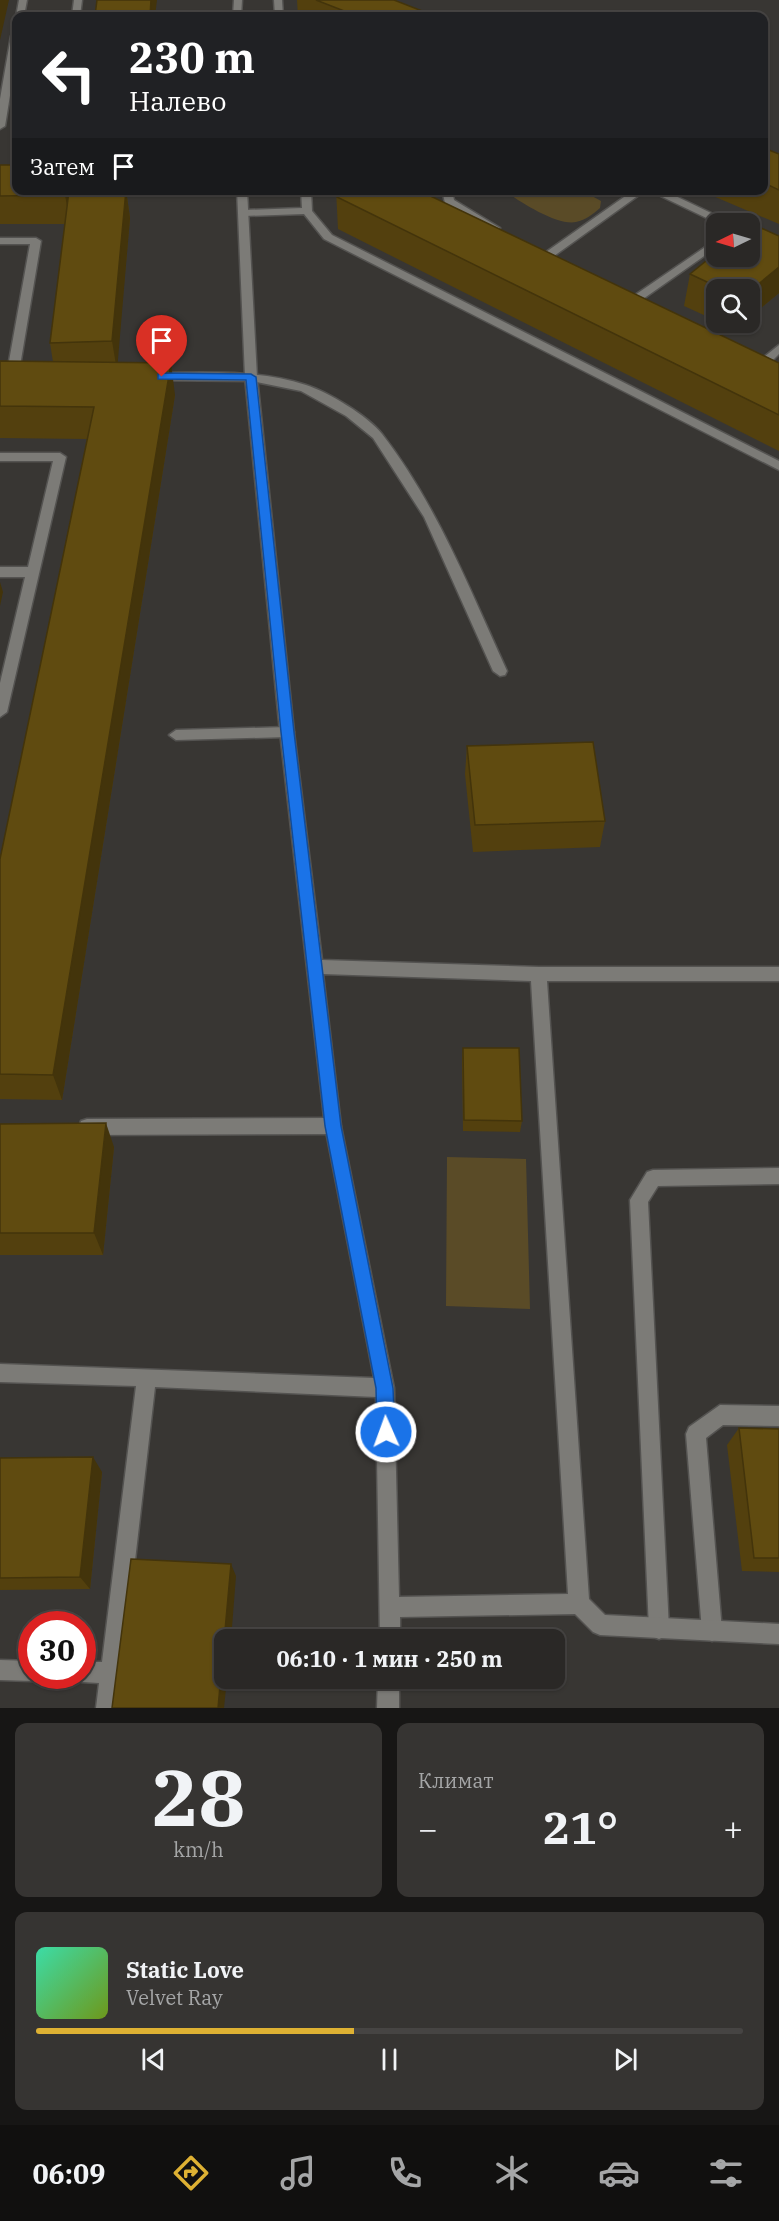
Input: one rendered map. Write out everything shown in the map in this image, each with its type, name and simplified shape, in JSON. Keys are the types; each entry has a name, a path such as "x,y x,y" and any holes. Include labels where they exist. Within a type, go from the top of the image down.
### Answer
{"street":[{"path":"0,126 12,58"},
{"path":"242,195 251,377 287,732 333,1126 385,1388 390,1629"},
{"path":"306,195 307,211 328,237 779,466"},
{"path":"448,195 449,201 481,221 511,235"},
{"path":"550,254 634,195"},
{"path":"664,195 706,214"},
{"path":"244,213 307,211"},
{"path":"0,241 36,241 11,378"},
{"path":"640,298 706,250"},
{"path":"768,359 779,348"},
{"path":"136,377 251,377 304,388 350,412 377,435 430,517 500,671"},
{"path":"0,458 60,457 0,712"},
{"path":"0,572 33,572"},
{"path":"176,735 287,732"},
{"path":"315,967 539,974 779,974"},
{"path":"539,974 579,1604 600,1625 779,1634"},
{"path":"69,1127 333,1126"},
{"path":"659,1629 639,1200 653,1178 779,1176"},
{"path":"0,1373 385,1388"},
{"path":"106,1708 147,1377"},
{"path":"712,1631 696,1434 720,1415 779,1416"},
{"path":"391,1606 579,1604"},
{"path":"0,1670 18,1671"},
{"path":"96,1672 111,1673"},
{"path":"388,1708 389,1689"}],"shaded area":[{"path":"511,195 590,195 601,201 600,208 589,216 580,221 568,222 550,217"},
{"path":"447,1157 526,1159 530,1309 446,1306"}],"building":[{"path":"97,0 151,0 150,12 96,12"},
{"path":"316,0 394,0 425,12 347,12"},
{"path":"768,150 779,154 779,190 768,185"},
{"path":"0,165 12,165 12,195 65,195 0,196"},
{"path":"68,195 126,195 112,341 50,343"},
{"path":"337,195 428,195 706,328 706,333 716,333 779,363 779,415"},
{"path":"760,228 779,236 779,267 760,283 760,279 706,279 706,282 690,274 706,261 706,267 760,267"},
{"path":"0,361 171,363 53,1075 0,1074 0,859 94,407 0,406"},
{"path":"593,742 605,821 475,825 467,746"},
{"path":"463,1048 519,1048 522,1121 464,1120"},
{"path":"106,1123 94,1233 0,1233 0,1124"},
{"path":"739,1428 779,1429 779,1558 754,1558"},
{"path":"93,1457 80,1577 0,1578 0,1458"},
{"path":"131,1559 231,1564 225,1629 214,1629 214,1689 220,1689 218,1708 112,1708"}],"route":[{"path":"162,377 251,377 287,732 333,1126 385,1388 386,1432"}]}
